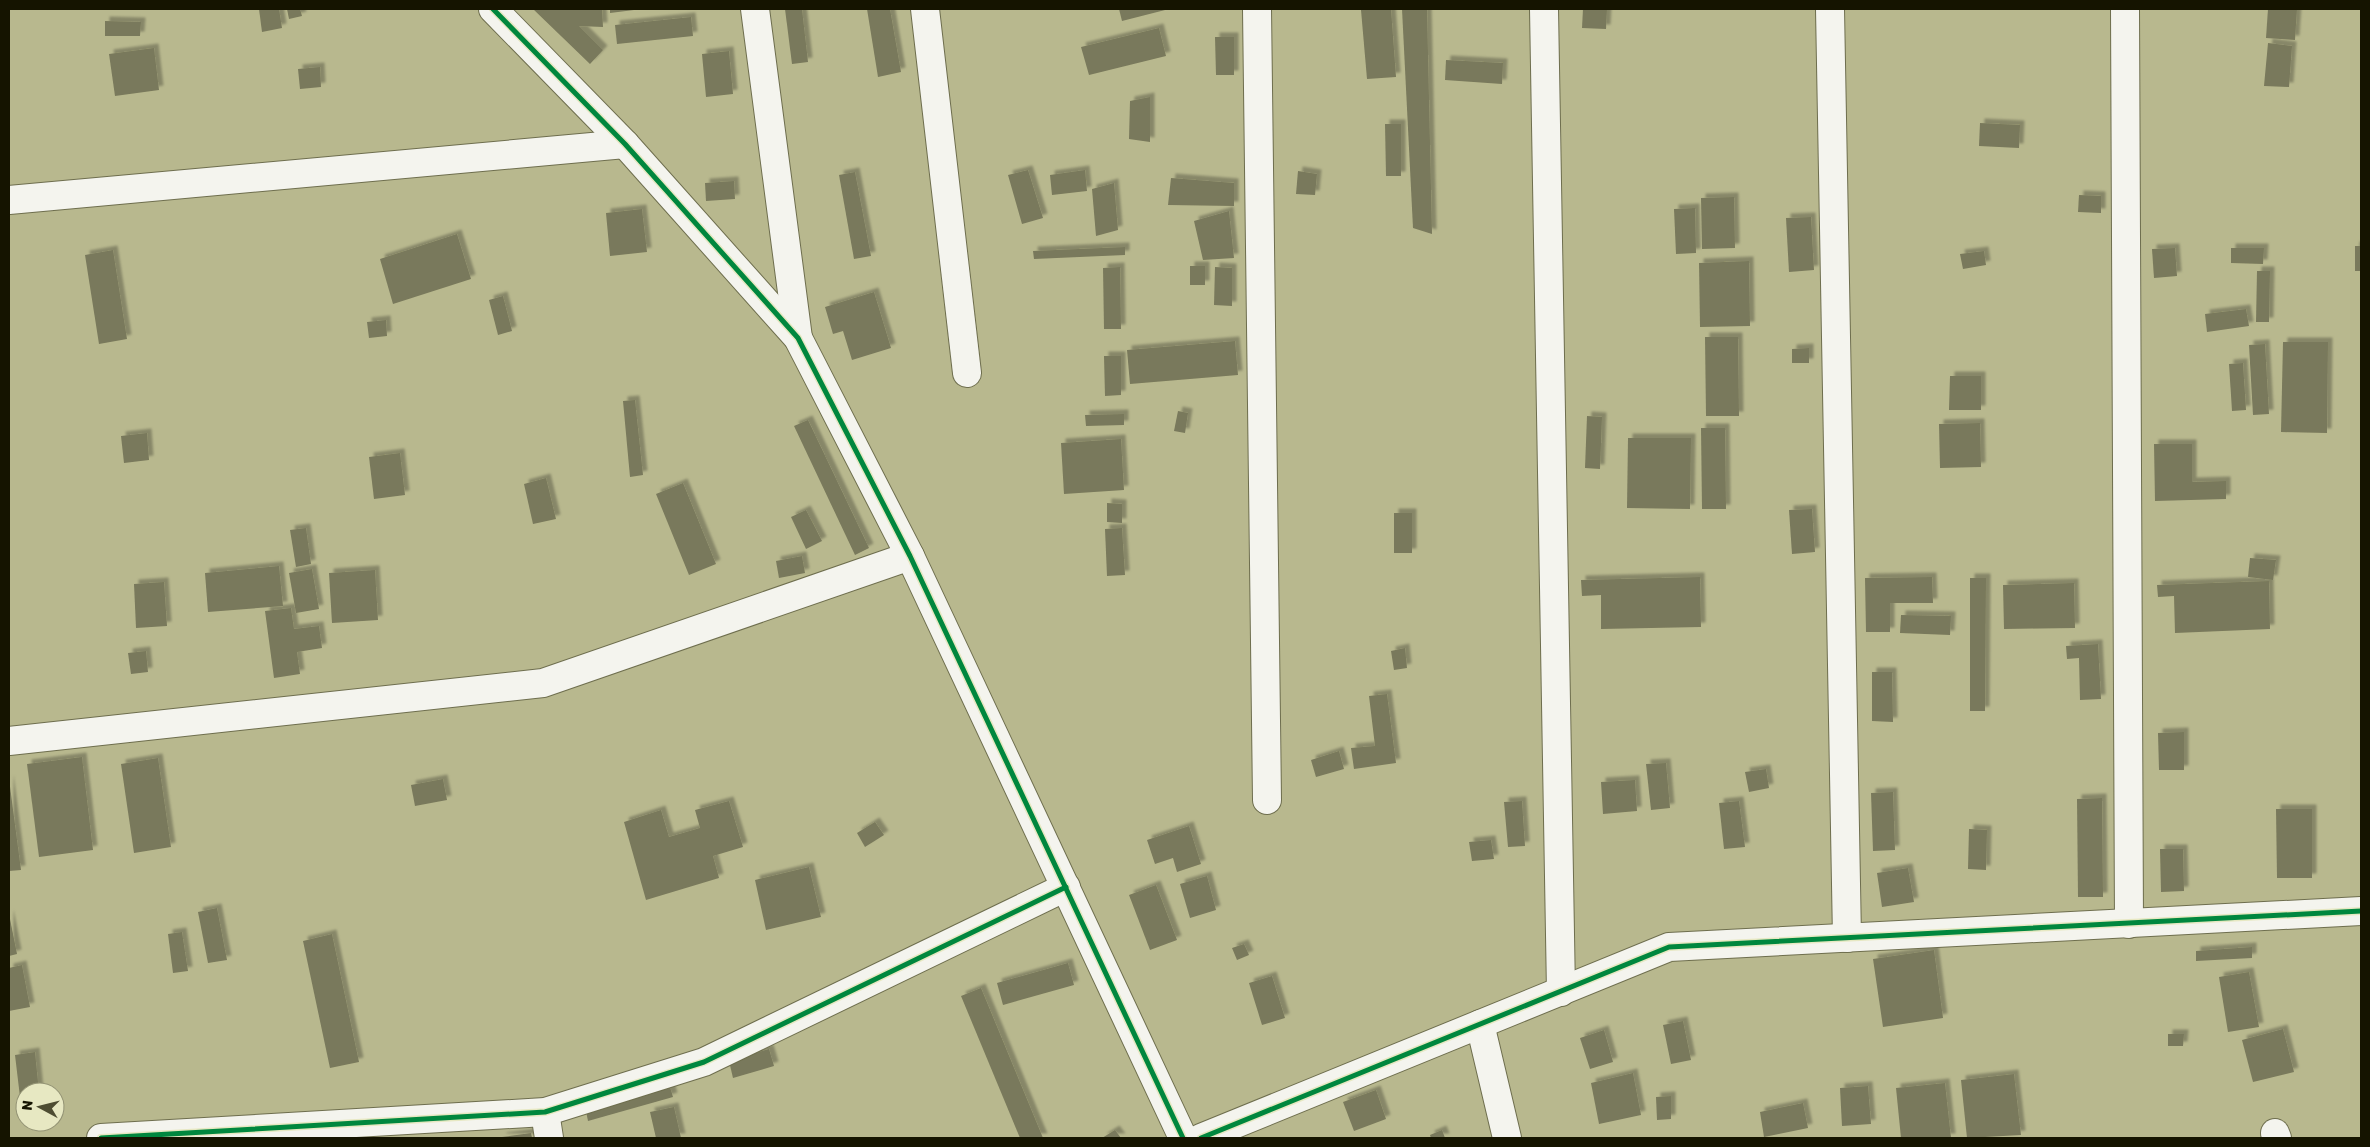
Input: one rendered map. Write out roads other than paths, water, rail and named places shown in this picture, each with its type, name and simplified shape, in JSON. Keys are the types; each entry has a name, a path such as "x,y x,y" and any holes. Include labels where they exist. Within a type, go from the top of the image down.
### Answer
{"street":[{"path":"494,9 625,144 798,338 910,556 1183,1138"},
{"path":"755,9 798,338"},
{"path":"924,9 967,373"},
{"path":"1257,9 1266,800"},
{"path":"1544,9 1561,992"},
{"path":"1830,9 1847,938"},
{"path":"2125,9 2129,924"},
{"path":"9,200 625,144"},
{"path":"9,741 543,683 910,556"},
{"path":"101,1138 375,1130 545,1112 704,1062 1066,887"},
{"path":"1201,1138 1669,947 2361,911"},
{"path":"1480,1024 1507,1138"},
{"path":"545,1112 549,1138"}]}
